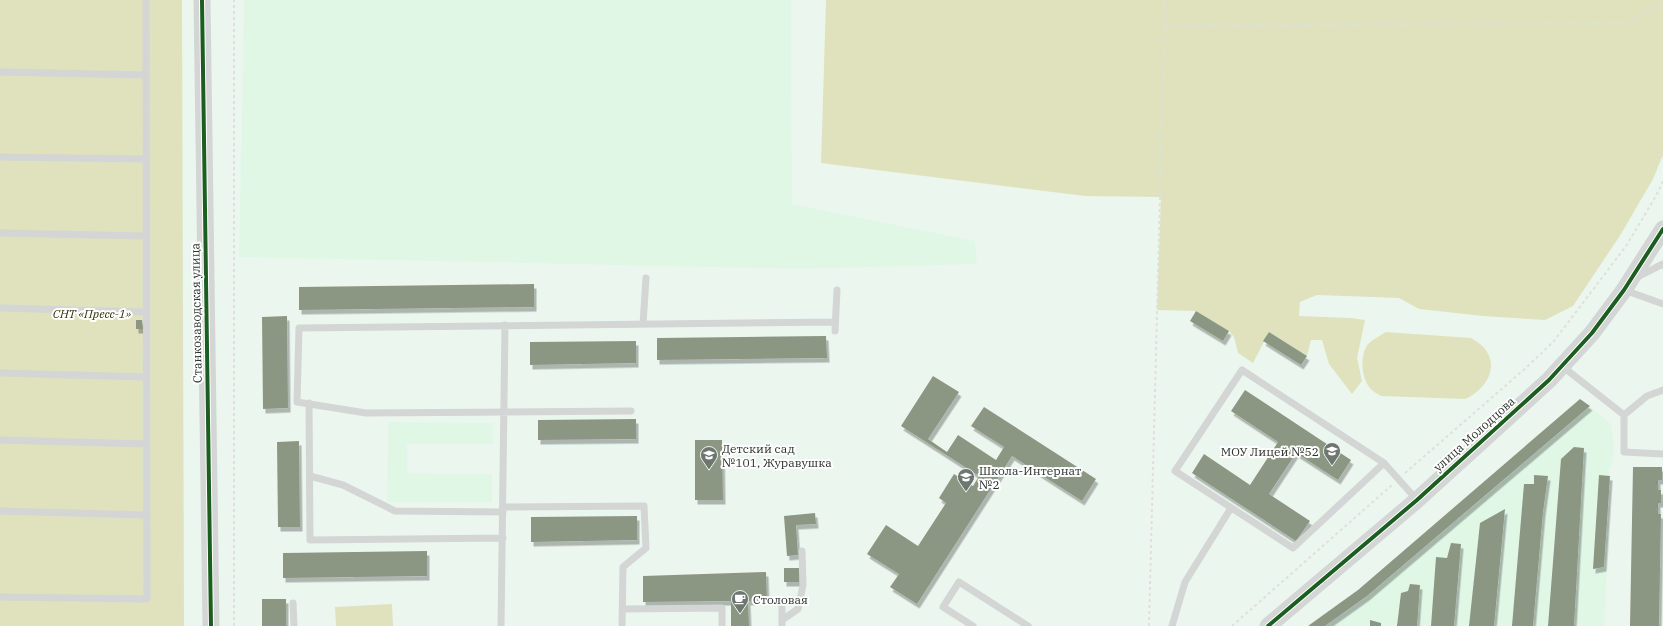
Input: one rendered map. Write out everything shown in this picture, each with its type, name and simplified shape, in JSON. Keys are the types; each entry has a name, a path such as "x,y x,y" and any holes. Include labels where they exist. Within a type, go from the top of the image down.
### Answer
{"street":[{"name":"Станкозаводская улица","path":"202,0 211,626"},
{"name":"улица Молодцова","path":"1268,626 1417,500 1549,380 1592,333 1628,285 1663,229"}],"lane":[{"path":"0,597 147,599 146,0"},
{"path":"0,72 146,75"},
{"path":"0,157 146,159"},
{"path":"0,233 146,236"},
{"path":"1628,285 1663,264"},
{"path":"643,324 646,278"},
{"path":"1628,285 1663,304"},
{"path":"835,331 834,322 837,290"},
{"path":"0,308 146,312"},
{"path":"631,411 366,412 297,402 298,328 834,322"},
{"path":"501,626 505,325"},
{"path":"1562,366 1624,415"},
{"path":"1384,463 1293,548 1175,471 1242,370 1384,463 1417,500"},
{"path":"0,374 146,377"},
{"path":"1624,415 1647,396 1663,390"},
{"path":"310,403 310,540 503,538"},
{"path":"1624,415 1624,452 1663,454"},
{"path":"0,440 146,444"},
{"path":"310,476 343,485 395,511 644,506 646,548 623,567 622,626"},
{"path":"1172,626 1184,582 1231,508"},
{"path":"0,512 147,515"},
{"path":"782,623 798,609 803,585 802,551"},
{"path":"973,626 943,607 959,582 1028,626"},
{"path":"293,603 294,626"},
{"path":"782,605 782,623"},
{"path":"623,609 722,608 722,626"}],"path":[{"path":"234,0 234,626"},
{"path":"1148,626 1165,0"},
{"path":"1165,26 1624,23 1663,3"},
{"path":"1232,626 1527,367 1554,341 1626,246 1656,196 1663,181"}],"shaded area":[{"path":"244,0 791,0 792,204 975,241 977,264 802,269 239,257"},
{"path":"1580,399 1611,424 1614,446 1613,463 1609,470 1605,626 1308,626 1358,590"},
{"path":"388,422 493,423 493,444 407,444 407,473 492,474 492,502 387,502"}],"green space":[{"name":"СНТ «Пресс-1»","path":"0,0 182,0 184,626 0,626"},
{"path":"826,0 1663,0 1663,155 1653,179 1621,234 1573,306 1545,320 1483,316 1419,309 1399,298 1317,295 1300,302 1299,316 1365,320 1357,358 1362,381 1352,394 1329,364 1322,340 1311,340 1307,356 1269,332 1253,363 1238,353 1234,337 1229,331 1196,311 1157,310 1161,197 1085,196 821,163"},
{"path":"1386,332 1471,338 1481,345 1487,352 1490,359 1490,373 1487,380 1483,386 1465,399 1381,396 1373,391 1366,382 1362,362 1365,349 1368,344"},
{"path":"392,604 393,626 336,626 335,607"}],"building":[{"path":"534,284 534,307 299,310 299,287"},
{"path":"1196,311 1229,331 1223,341 1190,321"},
{"path":"287,316 288,408 263,409 262,317"},
{"path":"136,320 142,320 143,329 136,329"},
{"path":"1269,332 1307,356 1301,365 1263,341"},
{"path":"826,336 827,358 657,360 657,338"},
{"path":"636,341 636,363 530,365 530,342"},
{"name":"Школа-Интернат №2","path":"933,376 959,392 928,439 947,452 958,435 996,460 1004,447 971,426 984,407 1096,479 1082,501 1012,456 917,604 890,587 899,574 867,554 886,525 918,546 946,503 939,498 954,474 973,486 979,476 901,426"},
{"name":"МОУ Лицей №52","path":"1245,390 1351,460 1338,480 1296,453 1269,494 1310,521 1296,541 1192,473 1204,454 1250,485 1278,442 1231,411"},
{"path":"1580,399 1590,406 1367,596 1325,626 1308,626 1358,590"},
{"path":"636,419 636,439 538,440 538,420"},
{"name":"Детский сад №101, Журавушка","path":"695,440 722,440 723,500 695,500"},
{"path":"299,441 300,527 278,527 277,442"},
{"path":"1574,447 1584,448 1574,626 1548,626 1561,459"},
{"path":"1633,467 1662,467 1662,480 1658,480 1658,490 1661,490 1661,503 1658,503 1658,514 1661,514 1659,626 1630,626"},
{"path":"1534,475 1548,476 1543,512 1533,626 1512,626 1524,484 1534,484"},
{"path":"1599,475 1610,476 1604,567 1593,569"},
{"path":"1505,509 1494,626 1469,626 1480,523"},
{"path":"815,513 816,524 796,525 798,555 787,556 784,516"},
{"path":"637,516 637,540 531,542 531,517"},
{"path":"1451,543 1461,544 1454,626 1431,626 1436,557 1447,558"},
{"path":"427,551 427,576 283,578 283,553"},
{"path":"784,568 799,568 799,582 784,582"},
{"path":"766,572 767,600 748,601 749,626 731,626 731,601 643,602 643,576"},
{"path":"1410,584 1420,585 1417,626 1397,626 1401,593 1408,591"},
{"path":"262,599 286,599 286,626 262,626"},
{"path":"1370,620 1381,623 1381,626 1370,626"}],"cycle path":[{"path":"202,0 211,626"},
{"path":"1268,626 1417,500 1549,380 1592,333 1624,290 1663,229"}],"place":[{"name":"МОУ Лицей №52","path":"1332,466"},
{"name":"Детский сад №101, Журавушка","path":"709,470"},
{"name":"Школа-Интернат №2","path":"966,492"},
{"name":"Столовая","path":"740,614"}]}
